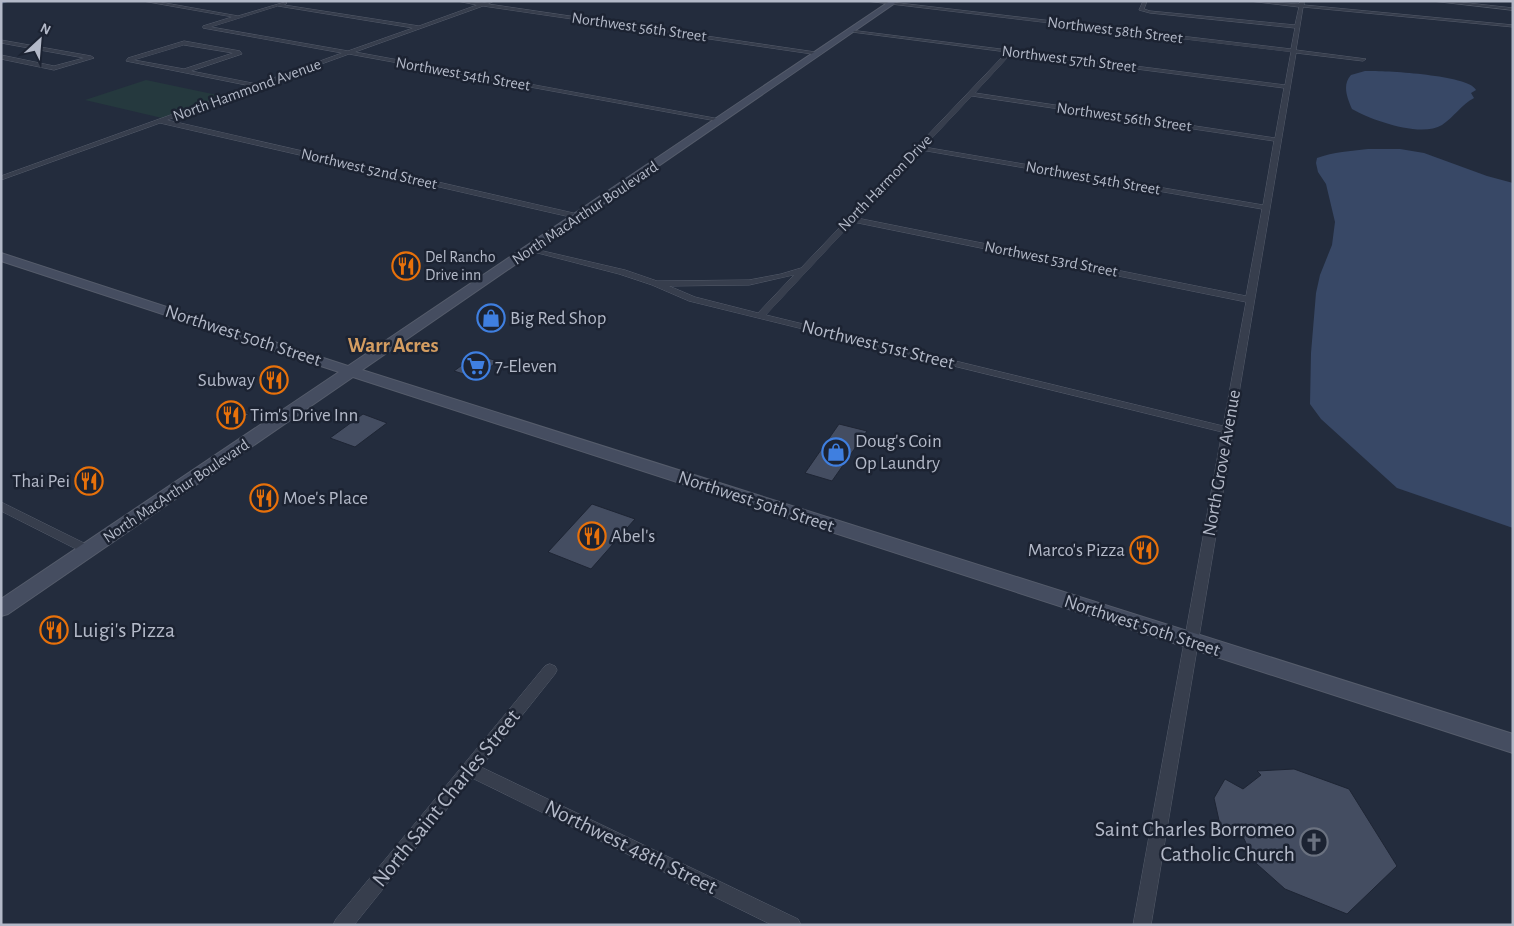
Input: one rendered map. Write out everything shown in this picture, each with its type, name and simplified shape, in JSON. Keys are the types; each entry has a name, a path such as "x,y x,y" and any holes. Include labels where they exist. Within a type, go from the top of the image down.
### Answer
{"main road":[{"name":"North MacArthur Boulevard","path":"1,609 893,3"},
{"name":"Northwest 50th Street","path":"1,257 352,372 1513,744"}],"street":[{"path":"145,1 237,17 290,1"},
{"name":"Northwest 56th Street","path":"458,1 820,53"},
{"name":"North Hammond Avenue","path":"1,178 492,1"},
{"name":"Northwest 58th Street","path":"868,1 1363,59"},
{"path":"1145,1 1141,10 1150,12 1298,27"},
{"path":"1251,1 1302,3 1513,26"},
{"path":"1434,1 1513,9"},
{"name":"North Grove Avenue","path":"1142,925 1302,3"},
{"path":"278,5 420,27"},
{"name":"Northwest 54th Street","path":"237,17 205,27 346,54 722,120"},
{"name":"Northwest 57th Street","path":"852,31 1287,87"},
{"path":"1,41 91,58 54,68 1,57"},
{"path":"183,71 240,53 184,43 128,60 257,86"},
{"name":"North Harmon Drive","path":"760,316 1011,52"},
{"name":"Northwest 56th Street","path":"970,94 1278,140"},
{"name":"Northwest 52nd Street","path":"160,121 579,217"},
{"name":"Northwest 54th Street","path":"919,148 1267,208"},
{"name":"Northwest 53rd Street","path":"851,219 1251,300"},
{"name":"Northwest 51st Street","path":"530,250 622,272 655,283 692,299 1229,431"},
{"path":"655,283 748,283 785,276 805,268"},
{"path":"1,506 88,550"},
{"name":"North Saint Charles Street","path":"342,925 550,670"},
{"name":"Northwest 48th Street","path":"470,769 792,925"}],"green space":[{"path":"146,80 222,96 162,118 85,100"}],"water":[{"path":"1365,71 1389,71 1443,77 1470,85 1476,90 1471,93 1474,98 1442,125 1422,130 1409,129 1371,118 1352,109 1347,96 1346,87 1348,79 1351,75"},
{"path":"1368,149 1400,149 1424,153 1487,176 1513,183 1513,528 1397,488 1321,419 1310,404 1311,353 1316,293 1320,275 1332,245 1335,222 1326,184 1318,172 1317,158 1336,153"}],"building":[{"name":"7-Eleven","path":"476,355 498,361 476,378 454,371"},
{"name":"Tim's Drive Inn","path":"230,408 249,414 233,425 215,418"},
{"path":"363,414 387,423 355,447 330,438"},
{"name":"Doug's Coin Op Laundry","path":"839,424 867,431 832,481 805,473"},
{"name":"Abel's","path":"592,504 635,519 591,569 548,552"},
{"name":"Saint Charles Borromeo Catholic Church","path":"1294,769 1349,789 1397,866 1347,914 1285,889 1249,857 1252,856 1239,828 1220,825 1214,798 1225,779 1243,789 1261,775 1257,771"}],"waterway":[{"path":"1,3 7,1"}],"place":[{"name":"Del Rancho Drive inn","path":"406,266"},
{"name":"Big Red Shop","path":"491,318"},
{"name":"7-Eleven","path":"476,366"},
{"name":"Subway","path":"274,380"},
{"name":"Tim's Drive Inn","path":"231,415"},
{"name":"Doug's Coin Op Laundry","path":"836,452"},
{"name":"Thai Pei","path":"89,481"},
{"name":"Moe's Place","path":"264,498"},
{"name":"Abel's","path":"592,536"},
{"name":"Marco's Pizza","path":"1144,550"},
{"name":"Luigi's Pizza","path":"54,630"},
{"name":"Saint Charles Borromeo Catholic Church","path":"1314,842"}],"district":[{"name":"Warr Acres","path":"393,345"}]}
